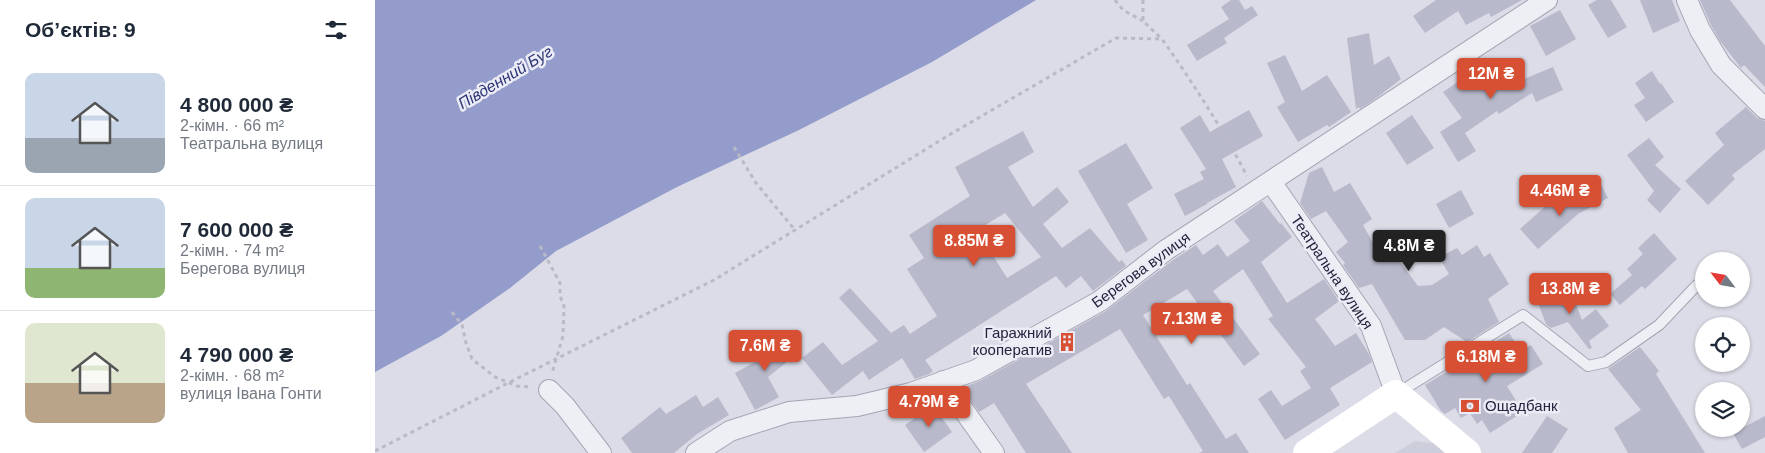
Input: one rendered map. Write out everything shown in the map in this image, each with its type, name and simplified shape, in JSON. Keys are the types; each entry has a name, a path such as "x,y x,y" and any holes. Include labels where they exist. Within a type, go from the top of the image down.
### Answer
{"street":[{"name":"Берегова вулиця","path":"696,453 730,430 789,412 857,406 911,392 976,370 1100,301 1166,250 1547,0"},
{"path":"1687,0 1700,30 1721,65 1765,109"},
{"name":"Театральна вулиця","path":"1263,187 1371,326 1396,394"},
{"path":"943,381 994,453"},
{"path":"549,390 565,406 601,453"},
{"path":"1307,453 1396,394 1467,453"}],"lane":[{"path":"1396,394 1523,315 1588,366 1606,362 1659,326 1695,287"}],"path":[{"path":"1115,0 1123,10 1143,21 1162,39 1194,83 1235,154 1263,187"},
{"path":"1143,0 1143,21"},
{"path":"375,451 508,382 714,280 949,135 1116,38 1162,39"},
{"path":"734,147 756,183 795,230"},
{"path":"452,312 462,325 472,359 495,377 517,386 549,390 549,381 563,336 564,306 560,283 540,246"}],"shaded area":[{"path":"1415,441 1439,444 1444,453 1395,453"}],"water":[{"name":"Південний Буг","path":"375,0 1036,0 932,62 799,130 677,187 556,251 510,288 441,336 375,372"}],"building":[{"path":"1231,0 1239,0 1245,10 1252,6 1258,15 1224,38 1227,43 1197,61 1187,45 1229,19 1221,7"},
{"path":"1436,0 1522,0 1491,17 1489,13 1466,25 1458,11 1425,33 1413,16"},
{"path":"1597,0 1611,0 1627,27 1608,38 1588,5"},
{"path":"1640,0 1672,0 1680,21 1653,33"},
{"path":"1700,0 1730,0 1765,46 1765,87 1744,65 1741,68 1720,41"},
{"path":"1560,10 1576,39 1546,56 1530,26"},
{"path":"1369,33 1374,65 1389,56 1401,79 1360,109 1359,107 1356,109 1347,38"},
{"path":"1285,55 1302,91 1327,75 1351,112 1329,127 1327,125 1298,142 1277,107 1285,102 1267,63"},
{"path":"1498,58 1514,83 1553,67 1563,90 1536,102 1532,93 1499,114 1497,111 1465,133 1476,151 1458,162 1440,132 1462,118 1443,92"},
{"path":"1652,71 1674,102 1646,122 1634,105 1645,98 1635,83"},
{"path":"1746,107 1757,118 1765,121 1765,149 1732,175 1735,179 1708,205 1685,181 1724,145 1715,133"},
{"path":"1249,110 1263,136 1222,159 1236,187 1185,216 1174,194 1204,179 1200,172 1206,169 1180,128 1200,115 1210,132"},
{"path":"1412,115 1434,148 1407,165 1386,133"},
{"path":"1023,131 1034,152 1008,167 1033,207 1057,187 1069,202 1043,224 1062,248 1090,228 1119,262 1122,260 1126,266 1093,291 1081,276 1066,288 1056,276 925,360 933,371 929,374 915,379 902,358 869,380 863,371 832,395 802,358 823,342 842,365 878,341 839,298 850,288 891,333 904,325 910,334 937,316 907,269 924,258 909,235 970,196 955,167","holes":["1005,213 1041,257 1007,278 977,230"]},
{"path":"1649,138 1664,157 1655,165 1681,189 1660,213 1647,200 1654,191 1627,155"},
{"path":"1126,143 1153,188 1127,204 1148,240 1126,253 1078,171"},
{"path":"1322,167 1334,192 1350,183 1372,219 1363,225 1379,254 1389,247 1418,286 1432,285 1449,274 1439,257 1457,248 1462,255 1477,245 1484,257 1490,253 1509,284 1488,299 1499,322 1467,342 1444,327 1425,340 1405,340 1372,284 1359,288 1343,265 1345,263 1336,252 1348,242 1326,211 1311,219 1300,203 1309,173"},
{"path":"1601,185 1608,198 1578,214 1538,249 1520,229 1550,202 1556,209"},
{"path":"1461,190 1474,214 1449,228 1436,204"},
{"path":"1262,201 1292,237 1261,262 1287,303 1324,279 1339,301 1315,319 1335,346 1356,333 1372,362 1330,388 1340,405 1285,440 1258,399 1271,390 1282,406 1311,388 1300,371 1306,367 1268,319 1273,316 1243,269 1213,291 1260,354 1244,366 1187,289 1143,315 1187,385 1190,383 1226,439 1236,433 1249,453 1199,453 1203,451 1169,396 1164,399 1120,329 1026,384 1072,453 1026,453 994,403 979,412 962,388 982,380 1106,311 1173,260 1196,245 1203,255 1218,244 1227,257 1250,241 1234,221"},
{"path":"1654,233 1677,259 1645,289 1642,286 1620,305 1610,294 1632,275 1627,269 1643,254 1638,248"},
{"path":"1569,286 1582,320 1596,309 1609,326 1589,341 1592,348 1589,349 1568,322 1551,328 1546,324 1536,298"},
{"path":"780,332 797,354 768,377 779,397 755,410 735,373 771,353 764,345"},
{"path":"1509,333 1521,351 1531,345 1543,364 1507,386 1523,412 1490,433 1482,420 1477,424 1470,413 1461,418 1455,408 1445,414 1441,411 1425,385"},
{"path":"1640,347 1659,371 1656,374 1705,453 1628,453 1614,428 1641,410 1608,369"},
{"path":"696,395 703,407 718,397 729,415 697,434 674,453 632,453 621,438 660,407 666,414"},
{"path":"933,405 952,432 924,452 905,425"},
{"path":"1547,416 1568,429 1552,453 1522,453"},
{"path":"1765,416 1765,437 1742,449 1735,437 1750,437 1750,424"}],"place":[{"name":"Гаражний кооператив","path":"1067,342"},
{"name":"Ощадбанк","path":"1470,406"}]}
